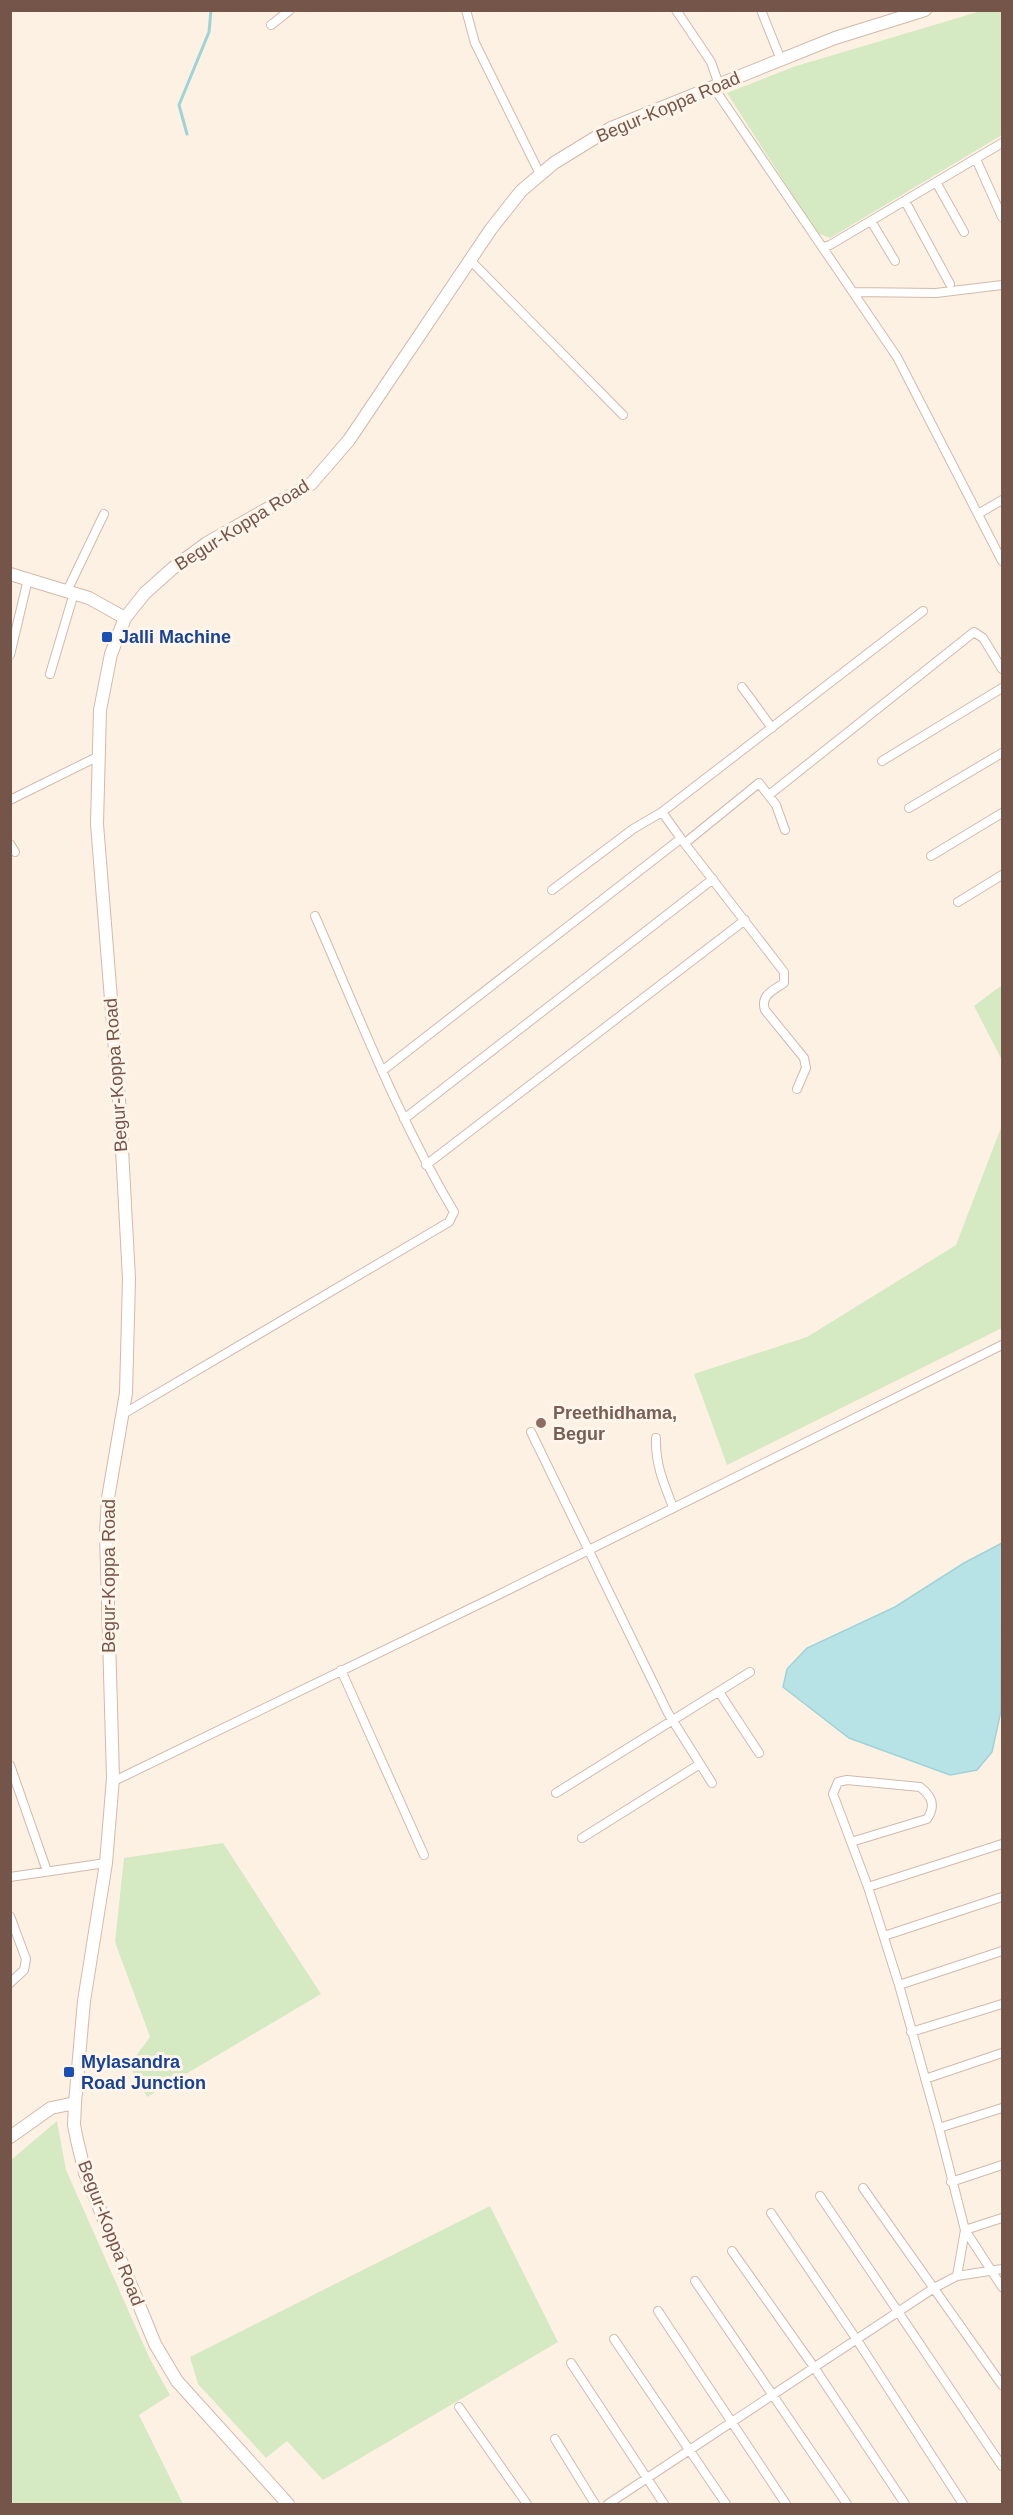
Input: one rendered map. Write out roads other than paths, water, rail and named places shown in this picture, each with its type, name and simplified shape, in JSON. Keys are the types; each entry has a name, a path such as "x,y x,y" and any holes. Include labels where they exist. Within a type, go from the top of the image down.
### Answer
{"main road":[{"name":"Begur-Koppa Road","path":"288,2505 177,2381 155,2344 85,2173 74,2125 84,2001 106,1863 112,1782 105,1533 108,1498 126,1393 129,1278 120,1112 97,824 100,710 104,680 125,618 145,593 172,568 198,550 311,484 349,440 470,260 521,191 540,174 611,128 836,38 925,10"},
{"path":"10,574 89,598 125,618"},
{"path":"10,2137 51,2108 75,2103"}],"street":[{"path":"271,25 290,10"},
{"path":"466,10 475,43 540,174"},
{"path":"676,10 711,62 716,86 897,357 1002,561"},
{"path":"761,10 781,60"},
{"path":"823,247 1002,143"},
{"path":"976,159 1002,217"},
{"path":"936,182 964,232"},
{"path":"905,201 950,284"},
{"path":"871,221 895,261"},
{"path":"470,260 623,416"},
{"path":"853,292 936,293 1002,285"},
{"path":"978,513 1002,500"},
{"path":"50,674 71,592 104,514"},
{"path":"10,656 28,579"},
{"path":"552,890 633,829 662,812 923,611"},
{"path":"769,795 974,632 983,638 1002,669"},
{"path":"742,687 772,728"},
{"path":"882,761 1002,688"},
{"path":"909,808 1002,753"},
{"path":"10,800 99,756"},
{"path":"382,1071 679,840 684,841 759,783 776,805 785,830"},
{"path":"662,812 784,972 784,983 765,996 763,1004 765,1010 804,1058 806,1068 797,1089"},
{"path":"931,856 1002,813"},
{"path":"958,902 1002,875"},
{"path":"404,1119 713,879"},
{"path":"123,1414 449,1222 454,1212 426,1165 404,1119 315,916"},
{"path":"426,1165 745,920"},
{"path":"112,1782 590,1549 1002,1344"},
{"path":"531,1432 590,1549 672,1722 712,1783"},
{"path":"656,1438 657,1463 673,1507"},
{"path":"341,1670 424,1855"},
{"path":"556,1793 750,1672"},
{"path":"719,1692 759,1754"},
{"path":"582,1838 700,1764"},
{"path":"10,1765 47,1871"},
{"path":"851,1842 927,1819 932,1811 933,1803 928,1793 920,1787 847,1780 838,1782 833,1794 851,1842 868,1887 899,1985 965,2230 1002,2288"},
{"path":"868,1887 1002,1844"},
{"path":"10,1877 106,1863"},
{"path":"884,1936 1002,1897"},
{"path":"10,1916 26,1959 24,1970 10,1983"},
{"path":"899,1985 1002,1951"},
{"path":"911,2032 1002,2004"},
{"path":"925,2079 1002,2053"},
{"path":"939,2128 1002,2108"},
{"path":"951,2182 1002,2165"},
{"path":"863,2188 1002,2385"},
{"path":"820,2196 1002,2466"},
{"path":"771,2213 857,2340 963,2505"},
{"path":"965,2230 1002,2218"},
{"path":"957,2276 965,2230"},
{"path":"732,2251 814,2367 905,2505"},
{"path":"608,2505 934,2288 957,2276 1002,2269"},
{"path":"696,2281 847,2505"},
{"path":"658,2311 786,2505"},
{"path":"614,2338 726,2505"},
{"path":"571,2363 664,2505"},
{"path":"459,2407 527,2505"},
{"path":"555,2439 595,2505"}],"water":[{"path":"1002,1543 1001,1711 992,1752 977,1770 950,1775 849,1738 783,1687 787,1669 807,1648 895,1607 964,1563"}],"waterway":[{"path":"187,134 179,105 209,32 211,10"}],"place":[{"name":"Jalli Machine","path":"107,637"},
{"name":"Preethidhama, Begur","path":"541,1423"},
{"name":"Mylasandra Road Junction","path":"69,2072"}]}
